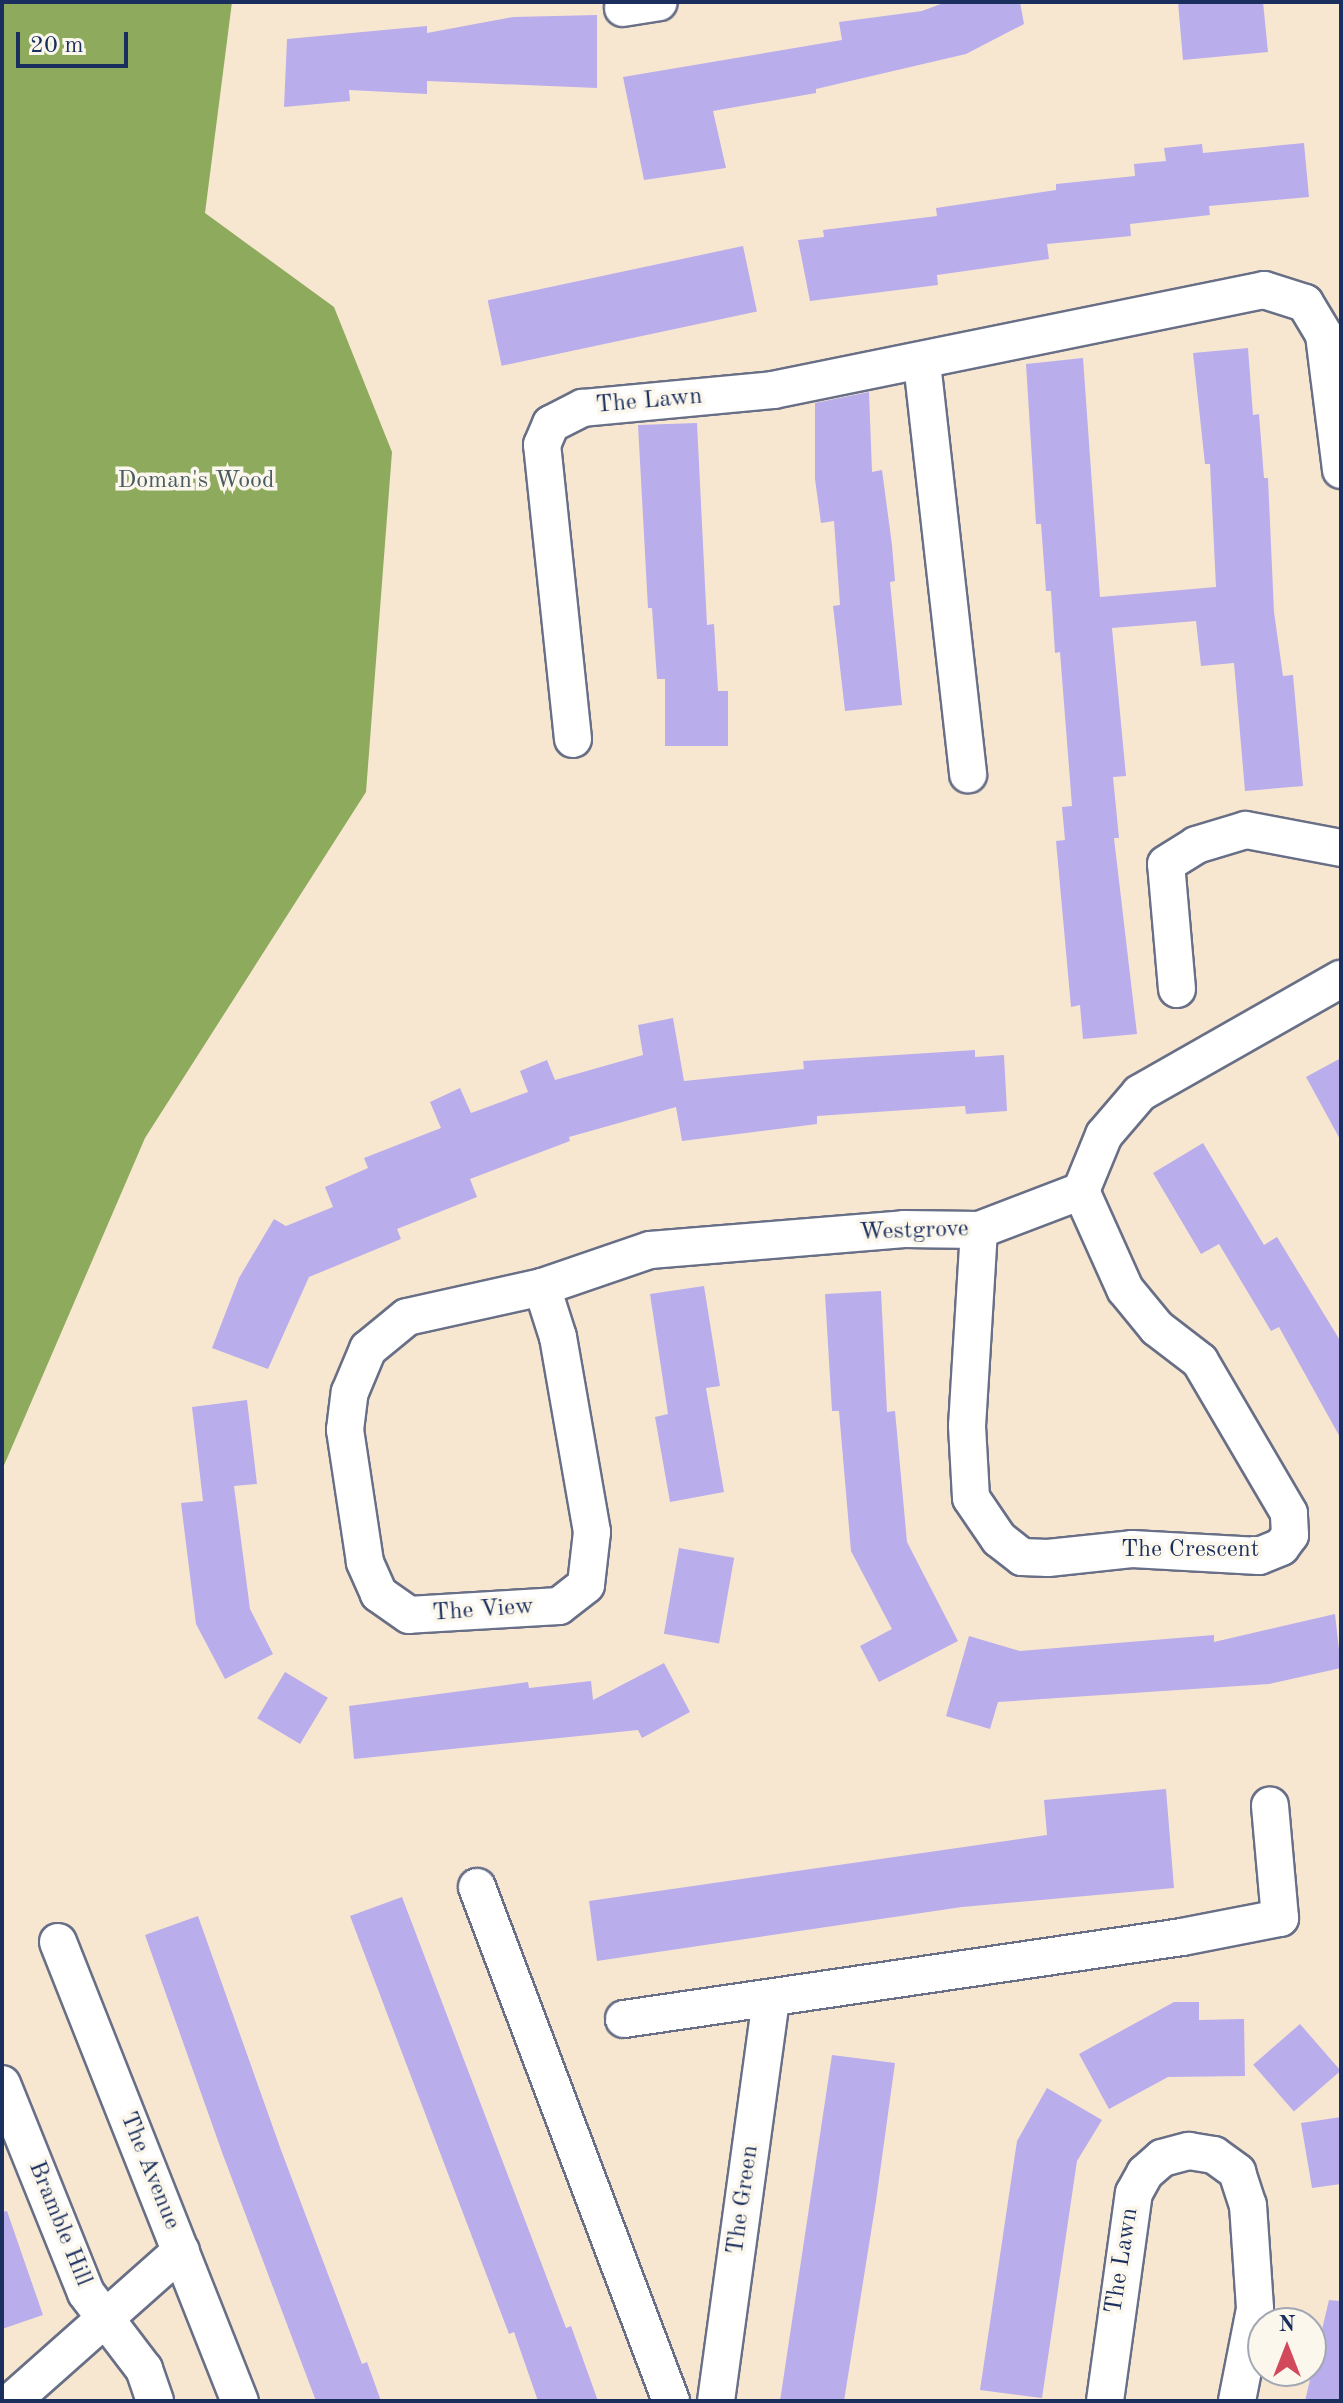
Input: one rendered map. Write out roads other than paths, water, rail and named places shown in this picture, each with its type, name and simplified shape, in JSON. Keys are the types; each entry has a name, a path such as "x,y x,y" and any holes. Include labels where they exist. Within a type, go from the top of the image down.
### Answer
{"street":[{"path":"623,8 659,2"},
{"name":"The Lawn","path":"573,739 542,445 551,424 583,408 773,390 922,363 1264,290 1305,303 1324,335 1341,470"},
{"path":"922,363 968,774"},
{"path":"1177,989 1166,864 1196,845 1246,830 1341,848"},
{"path":"1081,1191 1104,1135 1140,1093 1341,979"},
{"name":"The Crescent","path":"979,1230 967,1426 971,1498 991,1530 1022,1557 1132,1549 1259,1556 1281,1547 1290,1535 1289,1513 1200,1361 1157,1328 1125,1289 1081,1191"},
{"name":"Westgrove","path":"542,1287 650,1250 904,1229 979,1230 1081,1191"},
{"name":"The View","path":"542,1287 558,1337 592,1532 586,1585 559,1606 409,1615 379,1594 365,1562 345,1430 350,1392 368,1349 407,1317 542,1287"},
{"path":"624,2019 771,1999 1280,1918 1270,1805"},
{"path":"477,1887 671,2401"},
{"name":"The Avenue","path":"58,1942 240,2401"},
{"name":"The Green","path":"716,2401 771,1999"},
{"name":"Bramble Hill","path":"2,2084 86,2293 144,2369 155,2401"},
{"name":"The Lawn","path":"1105,2401 1134,2193 1145,2173 1162,2158 1189,2151 1214,2155 1237,2172 1248,2205 1255,2309 1237,2401"},
{"name":"Bramble Hill","path":"12,2401 103,2316 181,2251"}],"park label":[{"name":"Doman's Wood","path":"196,482"}]}
